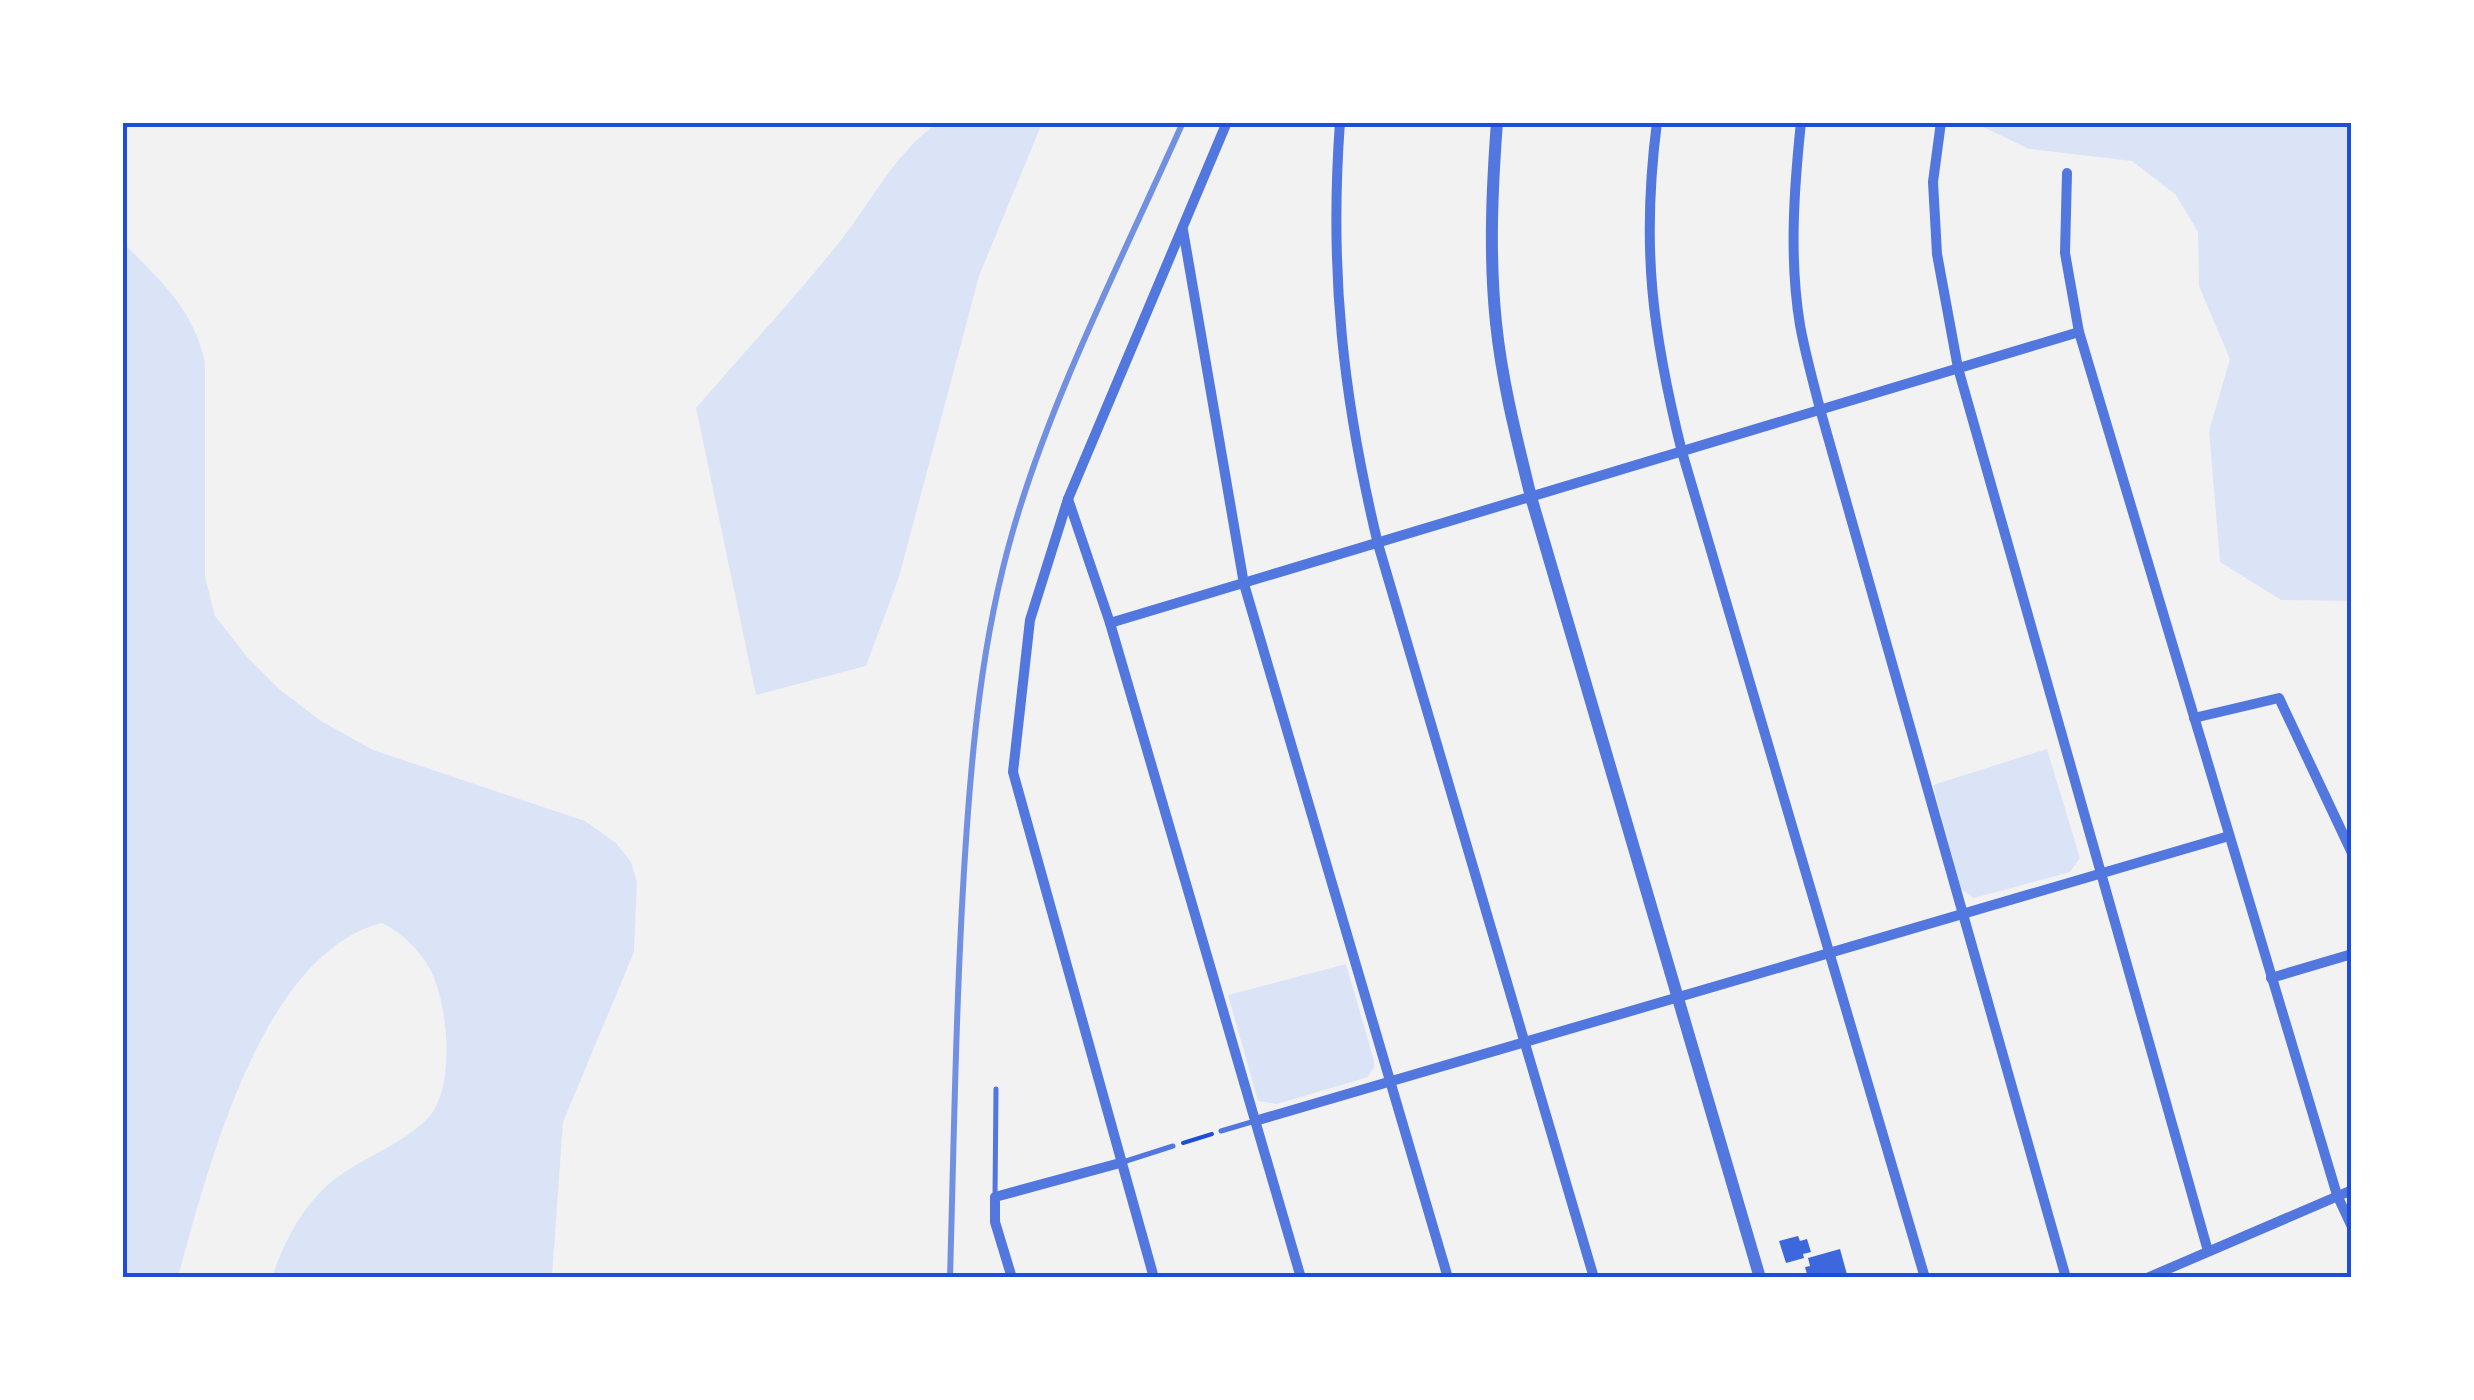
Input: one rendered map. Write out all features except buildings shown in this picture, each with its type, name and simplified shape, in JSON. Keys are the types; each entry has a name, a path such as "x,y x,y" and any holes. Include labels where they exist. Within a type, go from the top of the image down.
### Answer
{"street":[{"path":"1154,1278 1012,772 1030,620 1068,500 1227,122"},
{"path":"1340,122 1334,194 1336,302 1361,473 1378,544 1594,1278"},
{"path":"1497,122 1492,258 1496,324 1530,497 1760,1278"},
{"path":"1657,122 1647,240 1662,373 1925,1278"},
{"path":"1802,122 1796,168 1794,264 1800,324 1820,409 2066,1278"},
{"path":"1941,122 1933,182 1937,254 1958,368 2208,1251"},
{"path":"2067,173 2064,252 2079,332 2337,1195 2352,1227"},
{"path":"1183,229 1244,584 1448,1278"},
{"path":"1110,623 2079,332"},
{"path":"1068,500 1110,623 1301,1278"},
{"path":"2194,718 2279,698 2352,853"},
{"path":"1255,1121 1678,994 2229,836"},
{"path":"2271,978 2352,954"},
{"path":"1012,1278 995,1222 995,1197 1120,1163"},
{"path":"2147,1278 2352,1190"}],"lane":[{"path":"995,1197 996,1089"},
{"path":"1221,1131 1255,1121"},
{"path":"1120,1163 1173,1146"}],"path":[{"path":"1173,1146 1221,1131"}],"shaded area":[{"path":"938,123 1042,123 979,276 899,577 866,666 756,695 696,408 824,262 897,162"},
{"path":"1975,123 2349,123 2351,601 2281,600 2220,562 2209,431 2230,359 2199,286 2198,232 2176,195 2132,161 2029,149"},
{"path":"122,242 183,310 205,362 205,577 215,616 248,658 279,689 321,721 373,750 585,821 616,843 631,862 637,882 634,952 563,1122 552,1277 272,1277 293,1230 312,1202 336,1178 419,1126 437,1104 443,1087 445,1025 437,986 416,949 382,923 340,943 303,976 272,1021 223,1127 178,1277 123,1277"},
{"path":"2047,749 2080,858 2070,872 1974,898 1961,889 1933,785"},
{"path":"1346,964 1374,1061 1368,1077 1277,1104 1258,1101 1228,995"}],"railway":[{"path":"950,1278 965,855 975,733 993,613 1012,534 1047,430 1183,122"}]}
